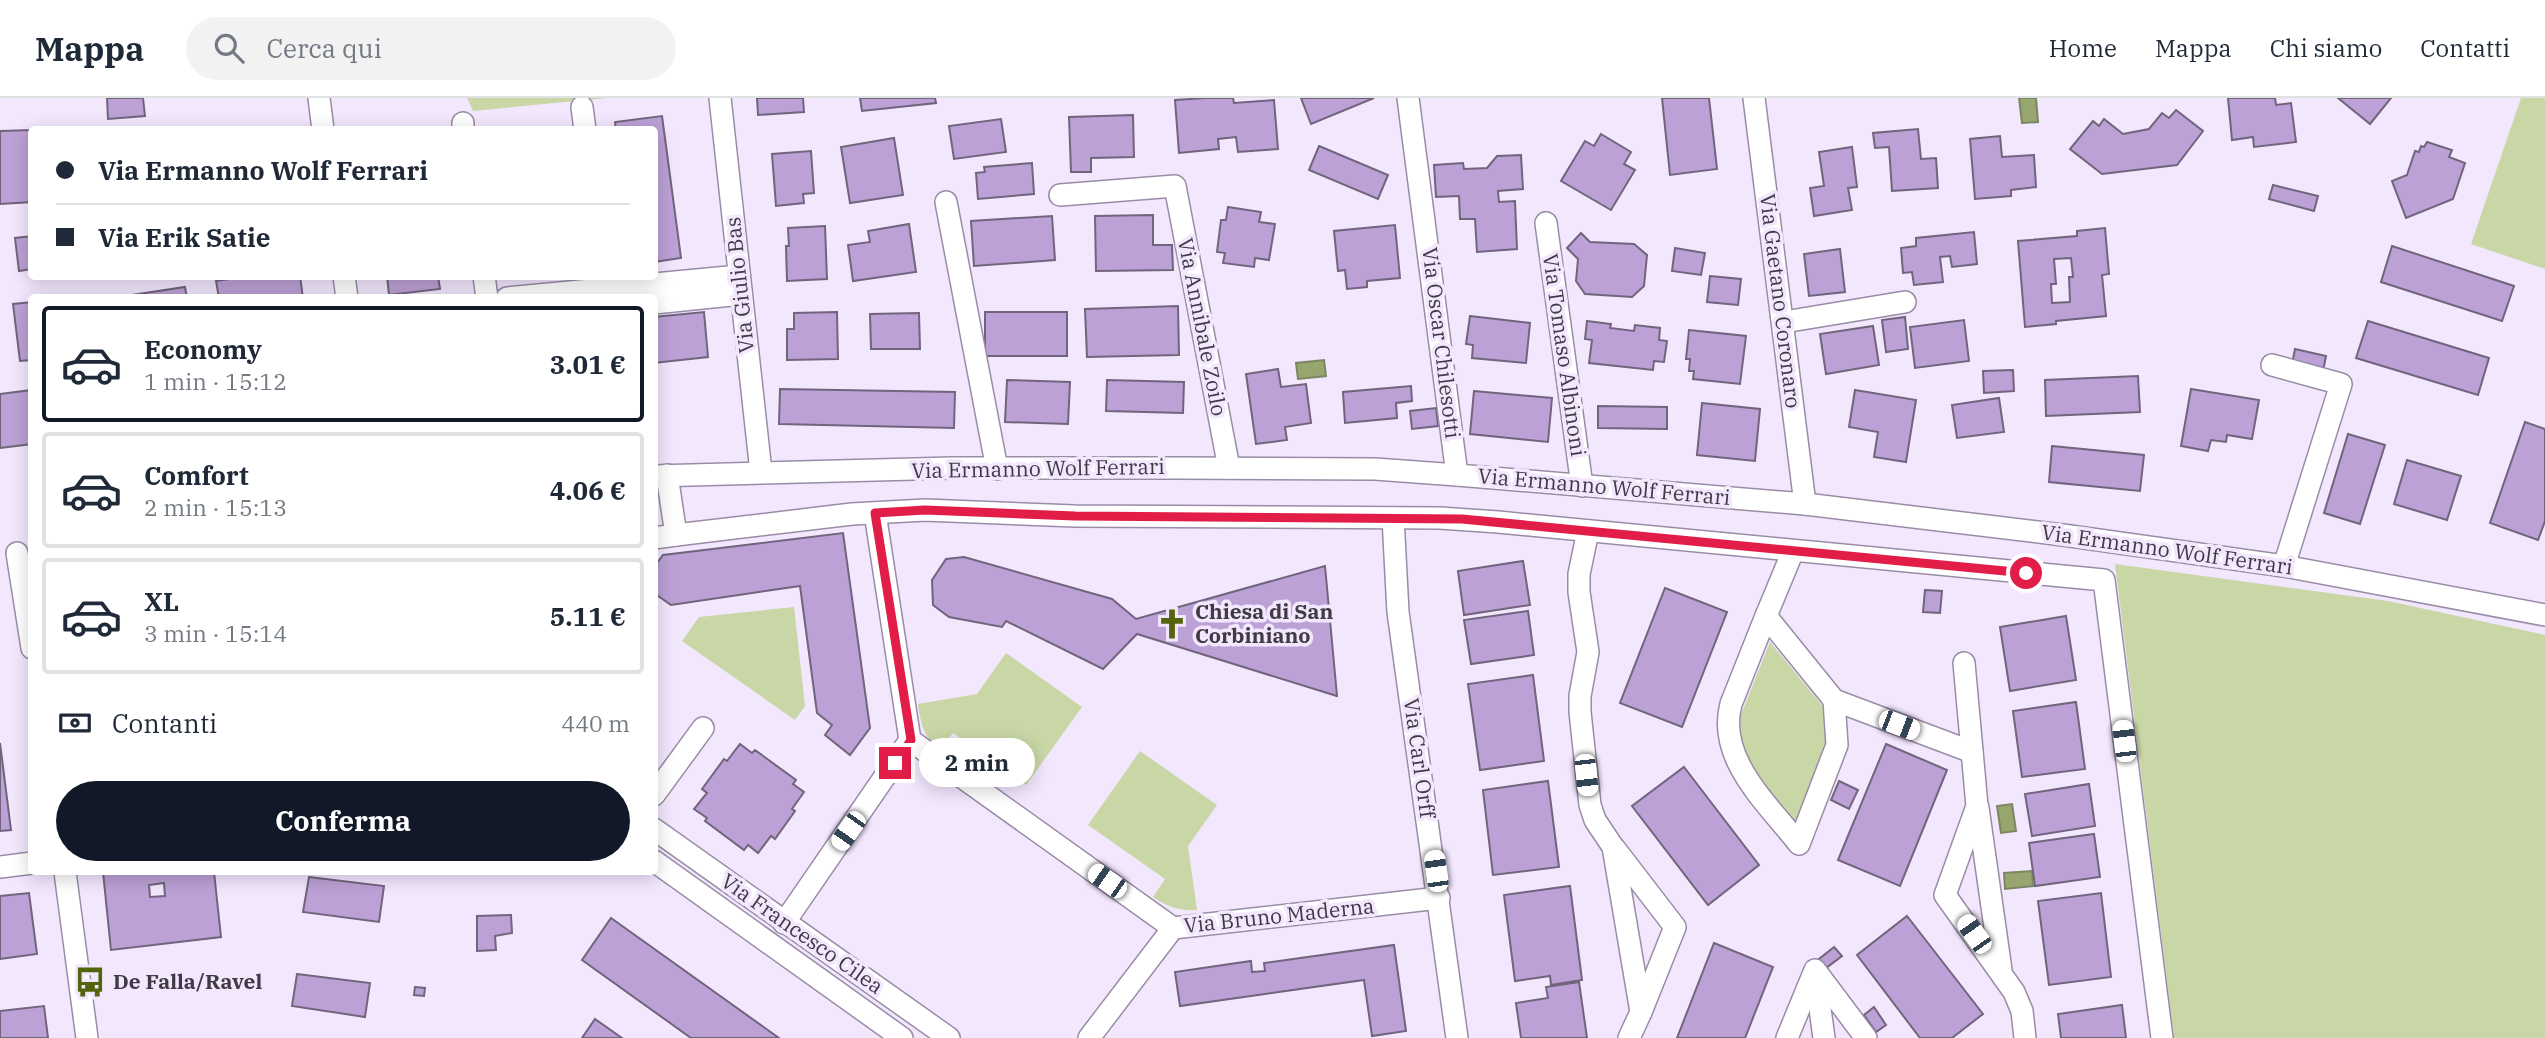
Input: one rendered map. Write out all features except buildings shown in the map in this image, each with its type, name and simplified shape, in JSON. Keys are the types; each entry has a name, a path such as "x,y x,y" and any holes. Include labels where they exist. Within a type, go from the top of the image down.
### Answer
{"street":[{"path":"319,98 322,126"},
{"name":"Via Giulio Bas","path":"720,98 761,472"},
{"name":"Via Oscar Chilesotti","path":"1409,98 1457,475"},
{"name":"Via Gaetano Coronaro","path":"1754,98 1805,504"},
{"path":"582,107 584,126"},
{"name":"Via Annibale Zoilo","path":"1060,194 1175,186 1229,468"},
{"path":"946,202 997,469"},
{"name":"Via Tomaso Albinoni","path":"1546,223 1582,486"},
{"path":"532,294 607,282 740,285"},
{"path":"658,302 740,285"},
{"path":"1784,322 1905,302"},
{"path":"2272,365 2341,384 2284,566"},
{"name":"Via Ermanno Wolf Ferrari","path":"661,475 1229,468 1375,469 1457,475 1805,504 2063,535 2284,566 2545,615"},
{"path":"661,475 676,535"},
{"name":"Via Ermanno Wolf Ferrari","path":"658,537 875,513 925,510 1075,516 1479,520 2104,580 2162,1038"},
{"path":"784,923 911,740 875,513"},
{"name":"Via Carl Orff","path":"1393,518 1398,611 1457,1038"},
{"path":"1588,530 1579,582 1588,652 1580,696 1580,712 1590,804 1595,820 1613,847 1675,927 1629,1038"},
{"path":"1793,551 1731,704 1728,718 1729,741 1741,770 1799,844 1837,745 1833,700"},
{"path":"20,553 28,616"},
{"path":"1766,616 1833,700 1972,752"},
{"path":"1964,663 1978,806 2002,974"},
{"path":"658,790 703,729"},
{"path":"911,740 1173,928"},
{"path":"1978,806 1945,895 2002,974 2018,1002 2025,1038"},
{"name":"Via Francesco Cilea","path":"658,832 949,1038"},
{"path":"1613,847 1641,1012"},
{"path":"0,867 28,864"},
{"name":"Via Francesco Cilea","path":"658,864 902,1038"},
{"path":"65,875 87,1038"},
{"name":"Via Bruno Maderna","path":"1089,1038 1173,928 1439,898"},
{"path":"1787,1038 1815,970"},
{"path":"1815,970 1824,1038"},
{"path":"1815,970 1866,1038"}],"shaded area":[{"path":"467,98 607,98 473,111"},
{"path":"2019,98 2036,98 2038,122 2022,123"},
{"path":"2521,98 2545,98 2545,269 2471,244"},
{"path":"1324,360 1326,376 1298,379 1296,363"},
{"path":"2115,564 2388,601 2545,635 2545,1038 2174,1038"},
{"path":"794,607 805,706 795,720 682,641 699,617"},
{"path":"1770,642 1830,715 1833,745 1798,828 1743,756 1740,717"},
{"path":"1006,653 1082,707 1026,785 953,733 940,750 926,735 918,704 977,694"},
{"path":"1140,751 1217,805 1188,846 1197,910 1174,908 1153,897 1165,879 1088,825"},
{"path":"2012,804 2016,831 2001,833 1997,806"},
{"path":"2032,871 2033,886 2005,889 2004,873"}],"place":[{"name":"Chiesa di San Corbiniano","path":"1172,624"},
{"name":"De Falla/Ravel","path":"90,982"}],"route":[{"path":"895,763 911,740 875,513 925,510 1075,516 1462,519 2026,573"}]}
